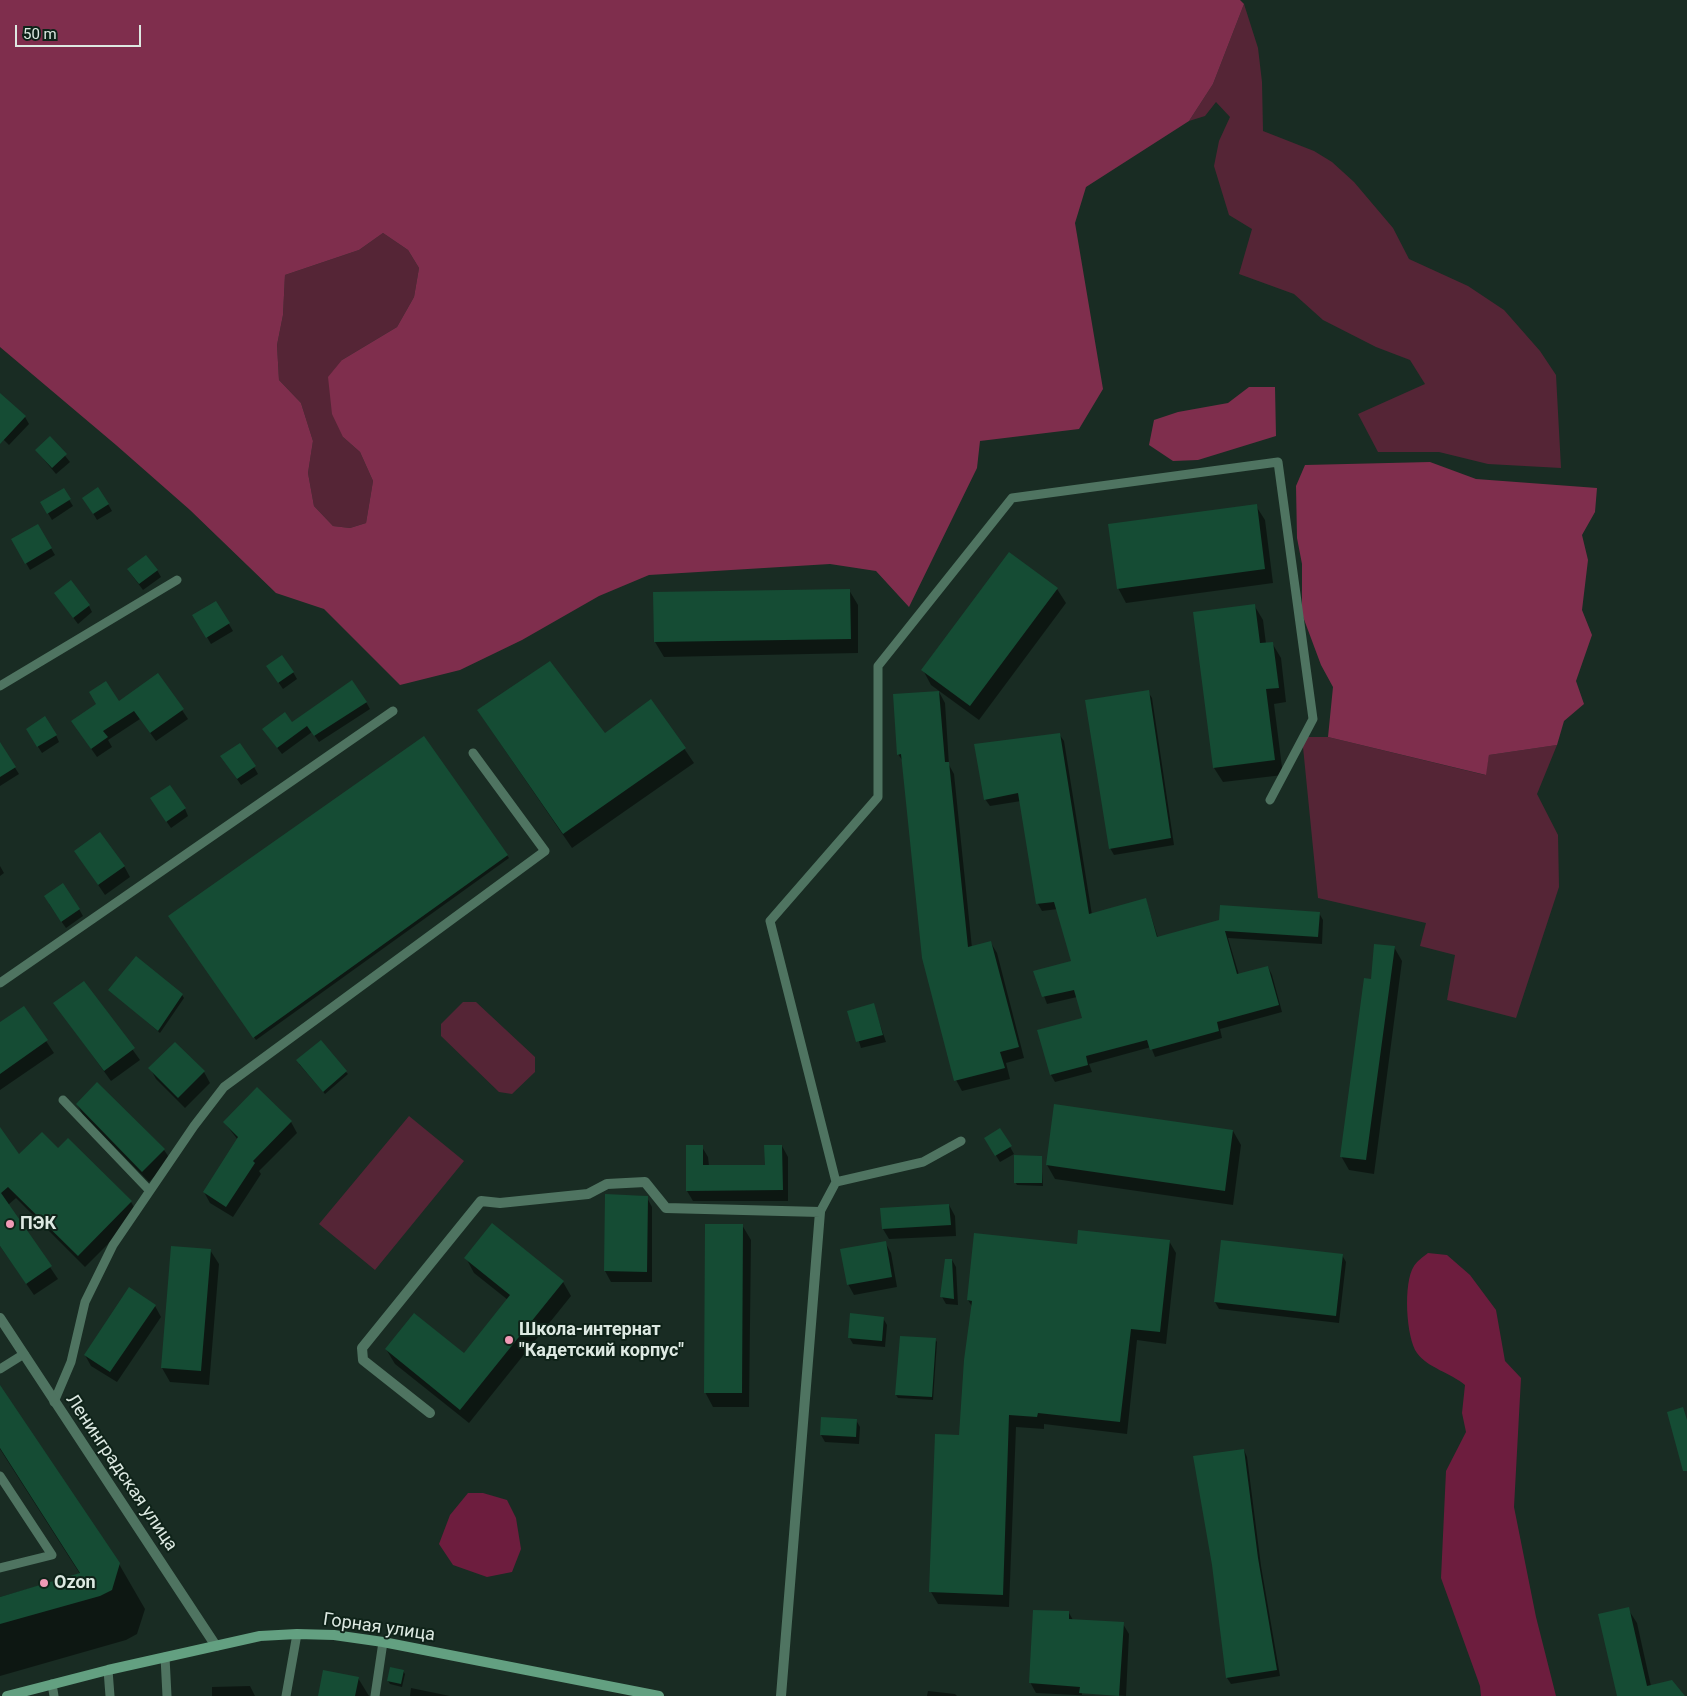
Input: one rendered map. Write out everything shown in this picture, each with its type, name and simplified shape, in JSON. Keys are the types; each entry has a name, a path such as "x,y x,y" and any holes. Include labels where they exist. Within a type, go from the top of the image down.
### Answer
{"street":[{"path":"430,1413 363,1360 362,1348 481,1200 500,1203 588,1194 607,1184 645,1182 666,1208 820,1212 781,1696"},
{"name":"Ленинградская улица","path":"0,1318 216,1646"},
{"name":"Горная улица","path":"7,1696 108,1670 260,1636 297,1634 334,1635 382,1642 659,1696"}],"lane":[{"path":"820,1212 836,1182 770,921 878,797 878,666 1012,498 1278,462 1313,718 1270,800"},
{"path":"0,686 177,580"},
{"path":"0,983 393,711"},
{"path":"54,1402 71,1362 85,1302 113,1245 149,1190 224,1087 545,851 474,754"},
{"path":"63,1100 149,1190"},
{"path":"836,1182 923,1162 961,1141"},
{"path":"0,1369 24,1354"},
{"path":"0,1476 52,1555 0,1568"},
{"path":"286,1696 297,1634"},
{"path":"375,1696 382,1642"},
{"path":"165,1657 167,1696"},
{"path":"108,1670 110,1696"},
{"path":"52,1684 54,1696"}],"shaded area":[{"path":"0,0 1240,0 1244,4 1213,84 1189,121 1086,187 1075,223 1103,389 1079,429 980,441 977,468 909,607 876,571 830,564 649,575 599,596 522,640 460,670 400,685 324,609 276,593 190,510 0,347","holes":["383,233 408,250 419,268 414,297 397,327 342,360 328,377 332,414 343,437 360,452 373,481 366,523 350,528 333,526 314,506 308,473 313,441 301,403 279,380 277,345 283,315 285,275 359,250"]},
{"path":"1244,4 1258,48 1262,82 1263,131 1314,151 1332,162 1354,182 1393,228 1409,259 1468,286 1504,310 1540,351 1556,375 1561,468 1488,464 1439,452 1378,452 1358,414 1425,384 1410,360 1376,347 1323,320 1294,294 1239,274 1252,229 1229,215 1214,166 1219,141 1230,117 1216,102 1205,116 1189,121 1213,84"},
{"path":"383,233 408,250 419,268 414,297 397,327 342,360 343,437 360,452 373,481 366,523 350,528 333,526 314,506 308,473 313,441 301,403 279,380 277,345 283,315 285,275 359,250"},
{"path":"1249,387 1275,387 1276,436 1198,460 1173,461 1149,445 1154,420 1178,412 1228,403"},
{"path":"1430,462 1476,479 1597,488 1595,512 1582,535 1588,560 1582,610 1592,635 1576,681 1584,704 1564,721 1557,745 1489,755 1486,775 1328,737 1333,687 1321,665 1302,614 1302,564 1297,538 1296,486 1305,465"},
{"path":"1302,737 1328,737 1485,775 1489,755 1557,745 1537,794 1558,835 1559,887 1516,1018 1447,1000 1455,955 1420,946 1426,923 1318,898"},
{"path":"463,1002 476,1002 535,1057 535,1072 512,1094 499,1092 441,1036 441,1024"},
{"path":"409,1116 464,1161 375,1270 319,1224"},
{"path":"1428,1253 1447,1255 1470,1275 1496,1310 1505,1361 1521,1378 1514,1507 1536,1617 1556,1696 1481,1696 1480,1686 1441,1578 1446,1471 1466,1432 1462,1413 1465,1385 1427,1363 1413,1346 1408,1323 1408,1284 1415,1264"},
{"path":"468,1493 483,1493 507,1500 516,1518 521,1549 512,1572 487,1577 453,1565 439,1544 450,1515"}],"building":[{"path":"0,393 26,416 0,444"},
{"path":"50,436 67,454 52,468 35,450"},
{"path":"98,487 109,504 93,514 82,498"},
{"path":"64,488 71,499 47,514 40,502"},
{"path":"1257,504 1265,569 1117,589 1108,524"},
{"path":"38,524 52,548 25,564 11,539"},
{"path":"1009,552 1058,588 970,706 921,670"},
{"path":"146,555 158,570 139,584 127,569"},
{"path":"71,580 90,605 73,618 54,593"},
{"path":"850,589 851,639 654,642 653,592"},
{"path":"216,601 230,623 206,638 192,615"},
{"path":"1255,604 1260,643 1273,642 1279,688 1266,689 1275,760 1213,768 1193,612"},
{"path":"282,655 294,672 278,683 266,666"},
{"path":"550,661 605,733 651,699 686,748 563,834 477,710"},
{"path":"158,673 184,709 150,733 134,711 103,731 108,737 91,749 71,721 96,704 89,692 106,681 119,701"},
{"path":"352,680 367,702 314,736 307,726 277,748 262,729 285,712 292,722"},
{"path":"1149,690 1171,838 1109,849 1085,700"},
{"path":"939,691 945,762 949,762 968,947 991,941 1019,1047 1000,1052 1005,1068 954,1081 922,958 901,754 897,755 893,694"},
{"path":"45,716 57,735 37,747 26,729"},
{"path":"1060,733 1089,914 1146,898 1157,937 1219,920 1220,905 1320,912 1318,937 1225,931 1237,974 1268,966 1279,1005 1217,1022 1219,1031 1150,1050 1147,1040 1086,1056 1088,1065 1050,1075 1037,1030 1082,1018 1074,990 1042,997 1033,971 1071,961 1054,902 1036,904 1018,793 984,800 974,744"},
{"path":"424,736 508,855 253,1038 168,916"},
{"path":"0,742 16,767 0,777"},
{"path":"240,743 256,766 237,779 220,756"},
{"path":"170,785 186,808 166,822 150,798"},
{"path":"100,832 125,866 98,885 74,851"},
{"path":"63,883 80,909 61,922 44,896"},
{"path":"1374,944 1395,946 1366,1160 1340,1157 1364,978 1371,979"},
{"path":"136,956 183,994 158,1031 108,990"},
{"path":"84,981 135,1048 104,1071 53,1003"},
{"path":"874,1003 883,1035 856,1042 847,1011"},
{"path":"24,1006 48,1040 0,1074 0,1022"},
{"path":"321,1040 347,1071 323,1092 296,1060"},
{"path":"175,1042 205,1071 178,1098 148,1068"},
{"path":"97,1082 165,1149 142,1172 76,1104"},
{"path":"257,1087 292,1121 253,1161 255,1163 226,1207 203,1192 238,1137 223,1122"},
{"path":"1054,1104 1233,1130 1225,1191 1046,1165"},
{"path":"0,1127 19,1154 42,1132 58,1148 68,1138 132,1201 78,1256 8,1187 1,1193 52,1266 26,1284 0,1246"},
{"path":"1000,1128 1012,1146 995,1156 984,1138"},
{"path":"686,1145 703,1145 703,1165 765,1165 764,1145 782,1145 783,1190 686,1191"},
{"path":"1014,1155 1042,1156 1042,1183 1014,1183"},
{"path":"605,1194 648,1196 647,1272 604,1271"},
{"path":"949,1204 951,1225 882,1229 880,1208"},
{"path":"492,1223 564,1281 460,1410 385,1349 414,1313 464,1353 510,1295 464,1258"},
{"path":"705,1224 743,1224 742,1393 704,1393"},
{"path":"1078,1230 1170,1240 1160,1332 1131,1329 1120,1422 1038,1413 1037,1417 1009,1415 1003,1595 929,1592 935,1434 959,1435 964,1360 972,1301 967,1300 974,1233 1077,1244"},
{"path":"1221,1240 1343,1254 1336,1316 1214,1302"},
{"path":"886,1241 892,1277 847,1285 840,1249"},
{"path":"171,1246 211,1249 201,1371 161,1368"},
{"path":"945,1259 952,1259 954,1299 940,1297"},
{"path":"129,1287 156,1305 110,1372 84,1355"},
{"path":"850,1313 884,1317 882,1341 848,1338"},
{"path":"900,1336 936,1338 932,1397 895,1395"},
{"path":"0,1385 120,1563 112,1590 100,1596 0,1624 0,1597 80,1573 0,1448"},
{"path":"1683,1407 1687,1420 1687,1471 1683,1471 1667,1412"},
{"path":"821,1417 857,1419 856,1437 820,1435"},
{"path":"1244,1449 1258,1558 1277,1670 1226,1678 1212,1565 1193,1456"},
{"path":"1629,1607 1647,1686 1672,1680 1685,1696 1617,1696 1598,1614"},
{"path":"1033,1610 1069,1611 1069,1619 1124,1622 1119,1696 1079,1693 1080,1687 1029,1683"},
{"path":"390,1667 404,1670 401,1684 387,1681"},
{"path":"323,1670 359,1677 355,1696 318,1696"}],"place":[{"name":"ПЭК","path":"10,1224"},
{"name":"Школа-интернат \"Кадетский корпус\"","path":"509,1340"},
{"name":"Ozon","path":"44,1583"}]}
